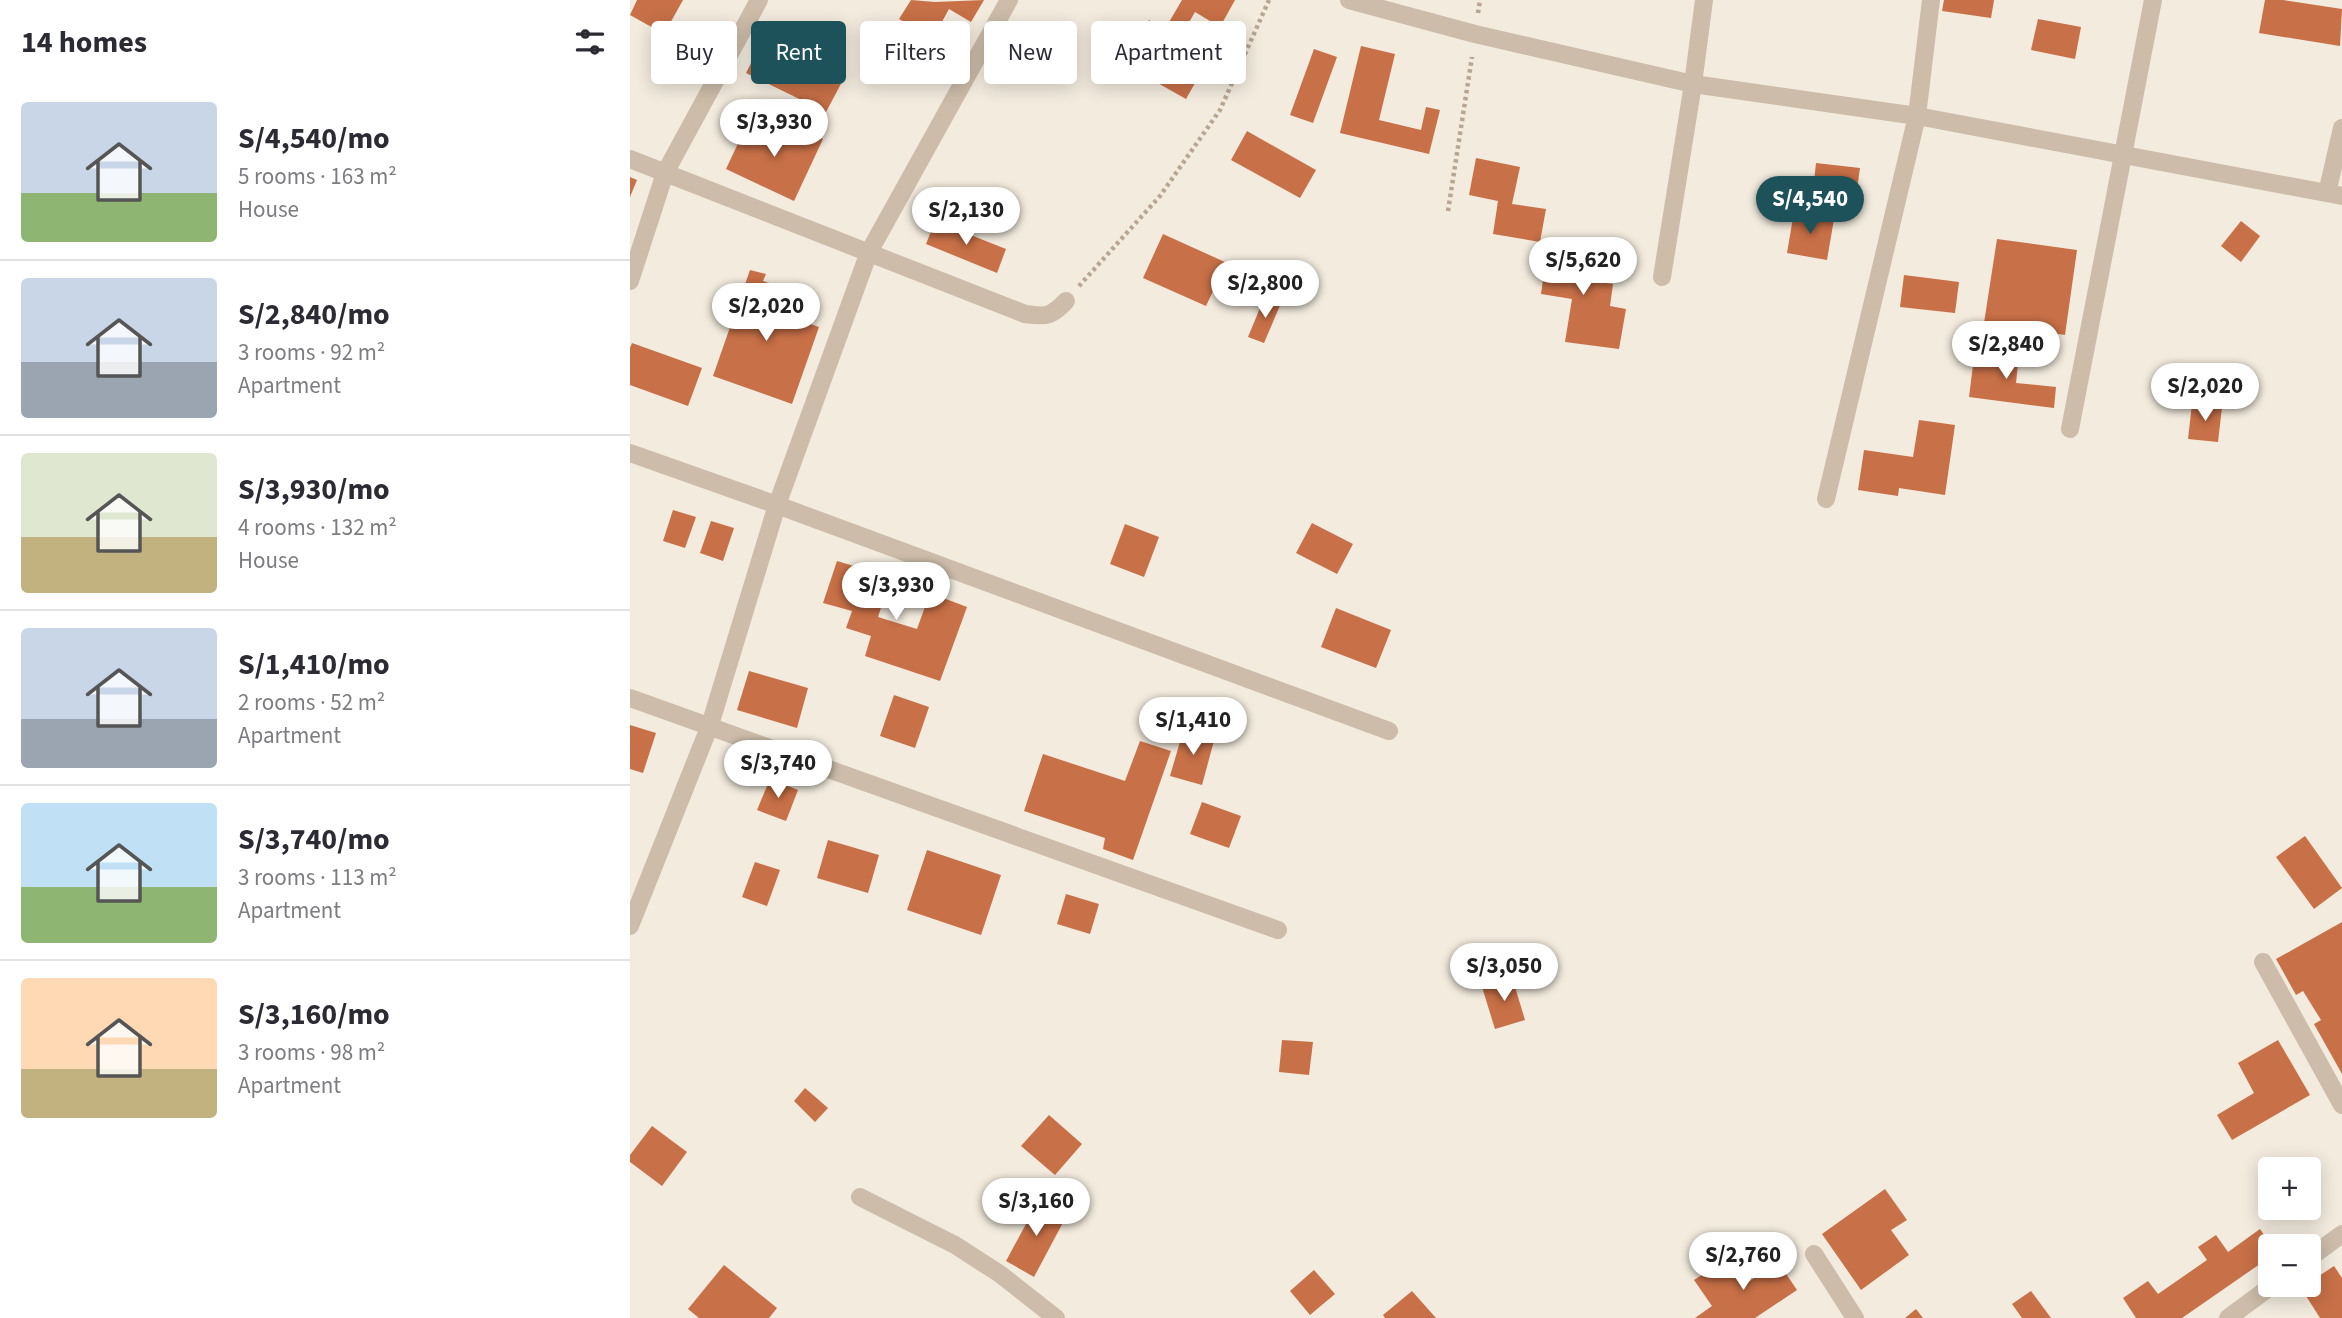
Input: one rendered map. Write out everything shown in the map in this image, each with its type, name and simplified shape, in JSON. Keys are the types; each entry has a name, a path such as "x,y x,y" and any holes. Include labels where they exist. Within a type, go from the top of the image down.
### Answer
{"street":[{"path":"630,281 664,173 759,0"},
{"path":"630,926 710,725 777,505 869,252 1009,0"},
{"path":"1349,0 1475,34 1693,83 1916,116 2335,194 2342,129"},
{"path":"1662,276 1704,0"},
{"path":"1826,499 1916,116 1931,0"},
{"path":"2070,429 2153,0"},
{"path":"630,159 1025,314 1045,317 1066,301"},
{"path":"630,453 1389,731"},
{"path":"630,698 1278,930"},
{"path":"2263,962 2342,1105"},
{"path":"860,1197 955,1245 1000,1274 1056,1318"},
{"path":"2321,1249 2342,1234"},
{"path":"1814,1254 1855,1318"},
{"path":"2228,1318 2258,1296"}],"path":[{"path":"1066,301 1160,196 1220,110 1269,0"},
{"path":"1448,211 1480,0"}],"building":[{"path":"637,0 683,0 671,21 651,21 651,27 630,15"},
{"path":"911,0 984,0 971,22 949,9 942,21 899,19"},
{"path":"1182,0 1235,0 1223,21 1210,21 1195,12 1190,21 1170,21"},
{"path":"1944,0 1994,0 1991,18 1942,11"},
{"path":"2265,0 2342,9 2340,46 2259,33"},
{"path":"2038,19 2081,27 2075,59 2031,50"},
{"path":"1361,46 1395,54 1379,120 1421,130 1426,107 1440,110 1429,154 1340,133"},
{"path":"1314,49 1337,57 1313,123 1290,115"},
{"path":"751,63 751,75 746,73"},
{"path":"769,84 841,84 826,112"},
{"path":"1159,84 1195,84 1186,99"},
{"path":"749,120 795,142 802,129 823,139 794,201 726,169"},
{"path":"1247,131 1316,170 1300,198 1231,160"},
{"path":"1476,158 1520,167 1512,204 1546,209 1540,242 1493,234 1498,201 1469,195"},
{"path":"1816,163 1860,168 1856,196 1813,191"},
{"path":"630,177 637,180 630,197"},
{"path":"1794,212 1834,219 1827,260 1787,253"},
{"path":"935,221 1006,249 997,273 926,244"},
{"path":"2241,221 2260,236 2241,262 2221,246"},
{"path":"1163,234 1258,277 1247,301 1215,287 1206,306 1143,278"},
{"path":"1997,239 2077,250 2065,335 1984,323"},
{"path":"1548,244 1599,252 1594,281 1613,284 1610,306 1626,309 1619,349 1565,342 1572,299 1541,294"},
{"path":"750,270 766,274 763,281 790,290 782,314 819,327 792,404 713,376"},
{"path":"1904,275 1959,282 1955,313 1900,307"},
{"path":"1265,296 1281,303 1264,343 1248,337"},
{"path":"632,343 702,368 688,406 630,385"},
{"path":"1975,349 2019,354 2016,383 2056,387 2054,408 1969,397"},
{"path":"2192,404 2222,407 2218,442 2188,439"},
{"path":"1919,420 1955,425 1945,495 1899,488 1898,496 1858,490 1864,450 1913,457"},
{"path":"673,510 696,517 685,548 663,541"},
{"path":"711,521 734,528 723,561 700,553"},
{"path":"1312,523 1353,544 1337,574 1296,553"},
{"path":"1125,524 1159,537 1144,577 1110,564"},
{"path":"837,561 891,577 878,617 917,629 930,593 967,607 940,681 865,656 871,636 846,628 852,611 823,603"},
{"path":"1336,608 1391,630 1376,668 1321,647"},
{"path":"749,671 808,688 797,728 737,710"},
{"path":"894,695 929,707 915,748 880,736"},
{"path":"630,725 656,733 643,773 630,769"},
{"path":"1184,728 1215,737 1202,785 1170,776"},
{"path":"1140,741 1171,751 1133,860 1103,849 1105,838 1024,811 1043,754 1125,781"},
{"path":"770,779 798,790 786,821 757,810"},
{"path":"1202,802 1241,816 1229,848 1190,834"},
{"path":"2305,836 2342,888 2314,909 2276,857"},
{"path":"828,840 879,855 868,893 817,878"},
{"path":"927,850 1001,875 981,935 907,910"},
{"path":"755,862 780,870 767,906 742,897"},
{"path":"1066,894 1099,904 1090,934 1057,924"},
{"path":"2342,922 2342,1074 2314,1024 2321,1020 2303,991 2296,995 2276,959"},
{"path":"1512,977 1525,1020 1495,1029 1482,987"},
{"path":"1282,1040 1313,1042 1309,1075 1279,1072"},
{"path":"2278,1040 2310,1095 2232,1140 2217,1115 2254,1093 2238,1063"},
{"path":"805,1088 828,1108 815,1122 794,1101"},
{"path":"1049,1115 1082,1144 1055,1175 1021,1146"},
{"path":"652,1126 687,1152 662,1186 630,1162 630,1155"},
{"path":"1885,1189 1907,1220 1891,1230 1909,1255 1861,1290 1822,1234"},
{"path":"1039,1200 1067,1215 1034,1277 1006,1261"},
{"path":"2260,1229 2264,1234 2258,1234 2258,1265 2182,1318 2136,1318 2123,1298 2148,1281 2158,1294 2207,1260 2198,1247 2216,1235 2228,1252"},
{"path":"1727,1259 1744,1285 1778,1262 1797,1290 1755,1318 1695,1318 1712,1306 1694,1280"},
{"path":"724,1265 777,1308 769,1318 699,1318 688,1309"},
{"path":"2334,1266 2342,1278 2342,1318 2320,1318 2307,1297 2321,1297 2321,1275"},
{"path":"1314,1270 1335,1294 1310,1315 1290,1291"},
{"path":"1412,1291 1436,1318 1385,1318 1383,1315"},
{"path":"2031,1291 2051,1318 2022,1318 2012,1304"},
{"path":"1916,1309 1923,1318 1905,1318"}]}
